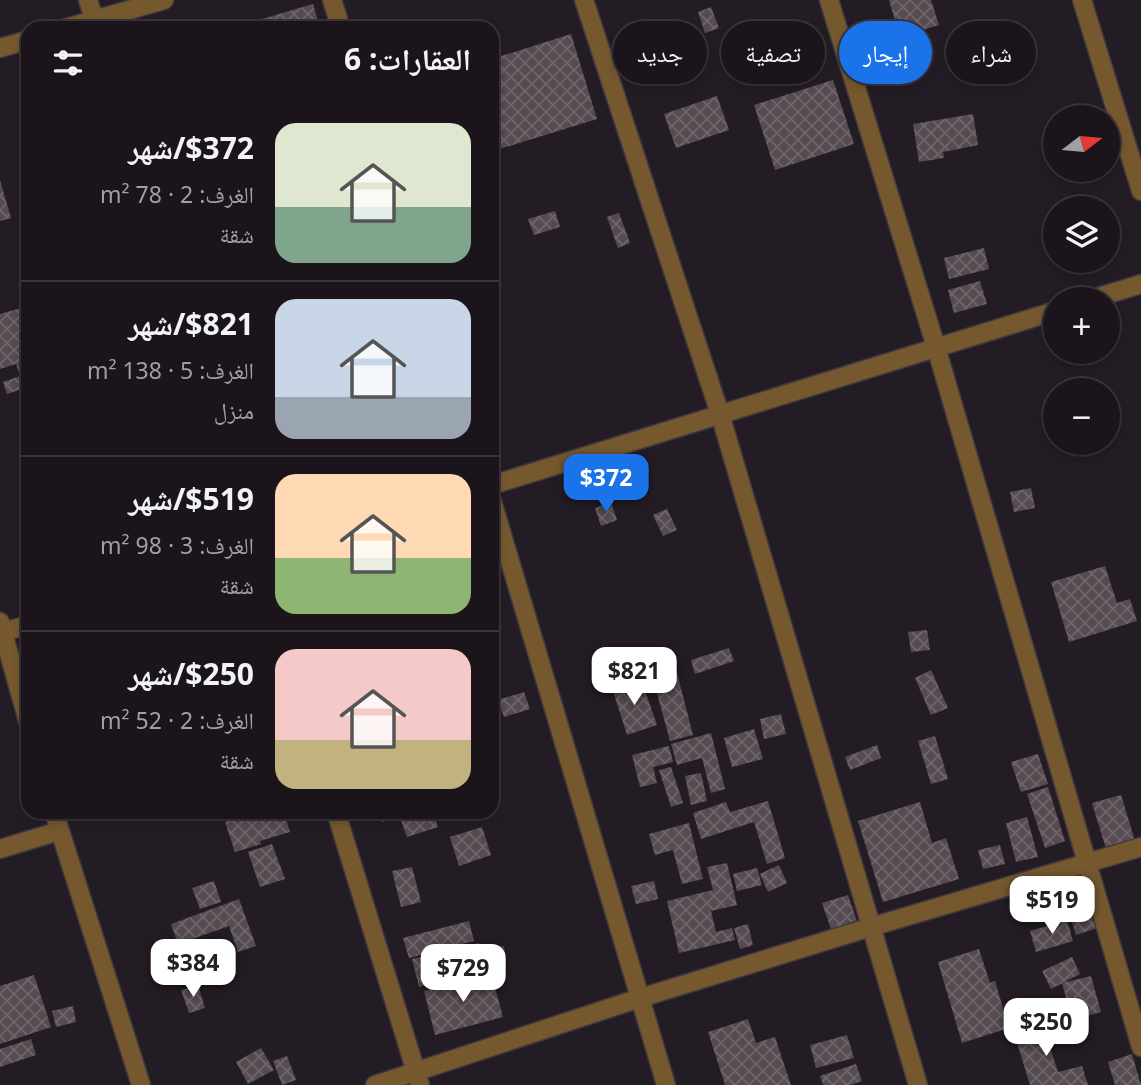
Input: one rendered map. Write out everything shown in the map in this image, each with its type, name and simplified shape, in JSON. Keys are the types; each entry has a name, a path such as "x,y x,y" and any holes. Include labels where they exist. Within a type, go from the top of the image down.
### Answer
{"street":[{"path":"88,0 94,21"},
{"path":"104,21 163,0"},
{"path":"332,0 339,21"},
{"path":"584,0 720,414 918,1085"},
{"path":"829,0 936,347 1141,1047"},
{"path":"1082,0 1141,191"},
{"path":"0,48 21,42"},
{"path":"1120,290 1141,284"},
{"path":"499,483 1043,315"},
{"path":"499,525 666,1085"},
{"path":"21,626 1,627 21,697"},
{"path":"56,819 141,1085"},
{"path":"338,819 418,1078"},
{"path":"0,849 59,831"},
{"path":"375,1085 418,1078 640,998 1141,847"}],"building":[{"path":"889,0 931,0 939,25 932,27 932,21 895,21"},
{"path":"313,4 318,21 255,21"},
{"path":"711,7 719,28 707,32 707,21 701,21 698,12"},
{"path":"571,34 597,119 499,149 499,57"},
{"path":"833,80 854,144 775,170 754,105"},
{"path":"717,96 729,130 676,148 664,114"},
{"path":"973,114 978,145 943,152 944,158 919,162 913,124"},
{"path":"0,180 11,218 0,221"},
{"path":"555,211 560,227 534,235 528,219"},
{"path":"619,213 630,243 618,248 607,217"},
{"path":"984,248 989,269 949,279 944,258"},
{"path":"980,281 987,304 954,313 948,290"},
{"path":"21,308 21,389 7,394 3,382 20,376 16,364 0,369 0,314"},
{"path":"1031,488 1035,508 1014,512 1010,492"},
{"path":"611,502 617,520 601,526 595,508"},
{"path":"667,509 677,530 663,536 653,515"},
{"path":"1105,566 1117,603 1130,599 1137,621 1069,642 1051,582"},
{"path":"927,630 930,650 911,652 908,632"},
{"path":"729,648 734,661 695,674 691,660"},
{"path":"676,669 693,735 670,741 652,675"},
{"path":"931,670 948,708 931,715 915,678"},
{"path":"641,679 657,725 627,735 612,688"},
{"path":"524,692 530,709 504,717 499,700"},
{"path":"781,714 786,734 764,739 760,719"},
{"path":"754,729 763,759 732,767 724,738"},
{"path":"711,733 725,789 711,793 702,758 677,765 671,744"},
{"path":"935,736 948,779 931,784 918,741"},
{"path":"877,745 881,758 850,770 845,757"},
{"path":"669,746 673,762 653,767 657,783 640,787 632,755"},
{"path":"1038,754 1048,784 1021,792 1011,762"},
{"path":"671,767 683,803 671,807 659,770"},
{"path":"701,773 707,801 691,805 685,776"},
{"path":"1048,787 1065,841 1045,848 1027,794"},
{"path":"1121,795 1136,844 1107,852 1092,803"},
{"path":"768,801 785,858 767,864 754,822 701,839 693,813 726,802 730,812"},
{"path":"920,802 932,843 946,838 959,879 883,902 858,821"},
{"path":"1027,817 1038,857 1016,862 1006,823"},
{"path":"234,819 286,819 290,832 235,852 225,822"},
{"path":"400,819 435,819 438,827 407,837"},
{"path":"689,823 703,879 682,884 673,850 655,855 649,834"},
{"path":"482,827 491,855 459,866 450,837"},
{"path":"272,844 285,879 260,887 248,852"},
{"path":"1000,845 1005,864 983,869 978,850"},
{"path":"727,863 737,905 711,911 716,932 732,928 735,940 679,953 667,901 713,890 707,867"},
{"path":"779,865 787,883 768,892 760,874"},
{"path":"412,867 421,902 401,907 392,871"},
{"path":"757,868 762,885 737,891 733,874"},
{"path":"214,881 221,902 200,909 192,888"},
{"path":"654,881 658,899 636,904 631,886"},
{"path":"848,895 858,924 832,932 822,903"},
{"path":"1095,898 1103,926 1076,935 1067,907"},
{"path":"239,899 256,946 238,952 229,926 178,944 171,924"},
{"path":"1067,920 1073,941 1036,952 1030,931"},
{"path":"469,921 474,941 409,958 403,938"},
{"path":"748,924 753,945 740,949 734,928"},
{"path":"479,943 482,954 457,960 461,976 419,987 412,959"},
{"path":"504,946 506,966 488,968 486,948"},
{"path":"979,949 990,983 995,981 1009,1028 962,1043 938,962"},
{"path":"1072,957 1080,974 1051,989 1042,971"},
{"path":"491,973 503,1017 435,1035 424,991"},
{"path":"34,975 51,1027 0,1044 0,986"},
{"path":"1091,976 1101,1012 1072,1020 1062,983"},
{"path":"198,985 205,1008 189,1013 181,990"},
{"path":"73,1006 76,1022 56,1027 52,1011"},
{"path":"748,1019 756,1043 775,1037 791,1085 725,1085 708,1032"},
{"path":"1062,1022 1067,1039 1049,1044 1058,1072 1082,1066 1088,1085 1030,1085 1015,1036"},
{"path":"847,1035 854,1058 816,1068 810,1045"},
{"path":"31,1039 36,1055 0,1067 0,1049"},
{"path":"261,1048 274,1070 248,1084 236,1062"},
{"path":"1132,1054 1141,1085 1115,1085 1108,1062"},
{"path":"287,1056 296,1080 282,1085 273,1061"},
{"path":"856,1064 862,1081 851,1085 823,1085 820,1076"}]}
